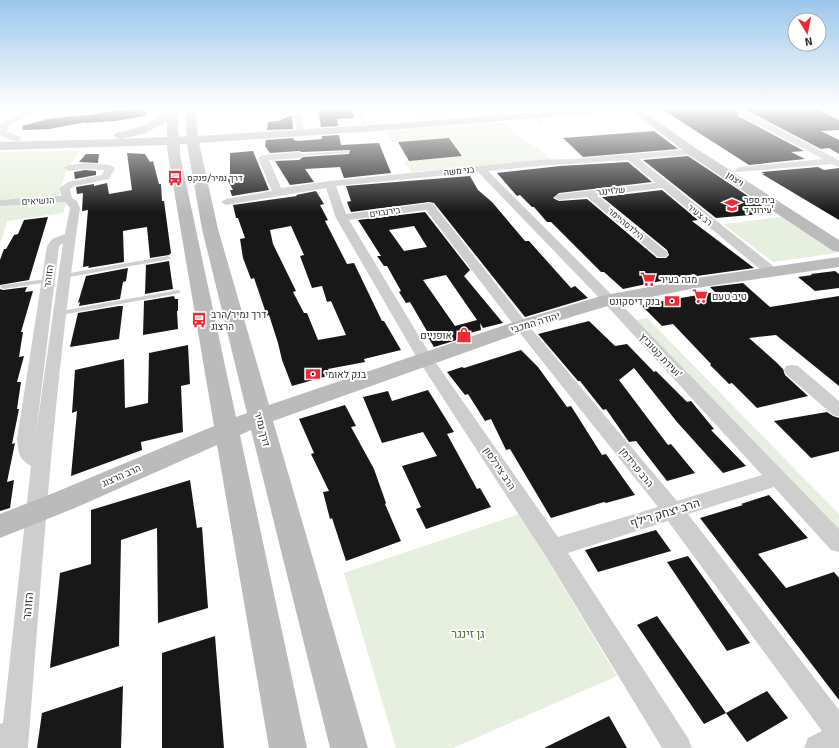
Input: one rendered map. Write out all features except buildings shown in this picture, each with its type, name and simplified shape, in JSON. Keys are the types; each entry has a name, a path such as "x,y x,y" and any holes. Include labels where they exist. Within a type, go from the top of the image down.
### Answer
{"main road":[{"path":"0,146 70,143"},
{"path":"124,143 158,149 173,144"},
{"path":"151,143 220,143"},
{"path":"194,144 201,143"},
{"path":"194,144 201,143"},
{"name":"ויצמן","path":"682,143 693,152 839,247"},
{"name":"ויצמן","path":"696,143 839,232"},
{"name":"דרך נמיר","path":"173,144 253,423 349,748"},
{"name":"דרך נמיר","path":"194,144 205,206 253,423 288,748"},
{"name":"יהודה המכבי","path":"253,423 426,359 523,327 610,301 696,283 839,262"},
{"name":"הרב הרצוג","path":"0,526 38,512 253,423"}],"street":[{"path":"800,143 837,162"},
{"name":"בני משה","path":"226,202 330,184 539,163 572,162 693,152"},
{"path":"277,192 263,158 299,155"},
{"name":"רב צעיר","path":"630,157 663,186 772,272"},
{"path":"740,170 837,162"},
{"name":"הנשיאים","path":"0,203 67,199 65,188 72,184 106,177 110,168 85,166 69,168"},
{"name":"ועידת קטוביץ'","path":"480,169 610,301 839,543"},
{"name":"הרב צירלסון","path":"330,184 342,218 426,359 553,548 678,748"},
{"name":"שלזינגר","path":"559,197 663,186"},
{"name":"הילדסהיימר","path":"590,193 662,254"},
{"name":"הזוהר","path":"10,739 38,512 41,463 61,313 64,276 75,208 73,203 67,199"},
{"name":"בירנבוים","path":"342,218 429,206"},
{"name":"הרב פרידמן","path":"429,206 523,327 673,511 839,732"},
{"name":"הזוהר","path":"41,463 28,455 26,440 47,281 53,246 56,242 71,236"},
{"path":"792,370 839,411"},
{"name":"הרב יצחק רילף","path":"553,548 777,478"},
{"path":"818,748 839,736"}],"lane":[{"path":"299,155 347,152"},
{"path":"64,276 168,258"},
{"name":"יהודה המכבי","path":"610,301 839,267"},
{"path":"4,287 47,281"},
{"path":"61,313 178,292"}],"green space":[{"path":"455,143 528,143 537,147 553,161 411,172 404,161 464,156"},
{"path":"80,151 65,173 59,197 0,200 0,152"},
{"path":"64,202 66,204 63,213 7,221 0,245 0,205"},
{"path":"782,217 836,253 773,262 723,224"},
{"path":"647,318 839,514 839,534 636,320"},
{"name":"גן זינגר","path":"520,514 617,676 453,748 396,748 344,573"}],"place":[{"name":"דרך נמיר/פנקס","path":"175,178"},
{"name":"בית ספר עירוני ד'","path":"732,205"},
{"name":"מגה בעיר","path":"648,279"},
{"name":"טיב טעם","path":"700,296"},
{"name":"בנק דיסקונט","path":"672,301"},
{"name":"דרך נמיר/הרב הרצוג","path":"199,320"},
{"name":"אופניים","path":"464,335"},
{"name":"בנק לאומי","path":"313,374"}]}
